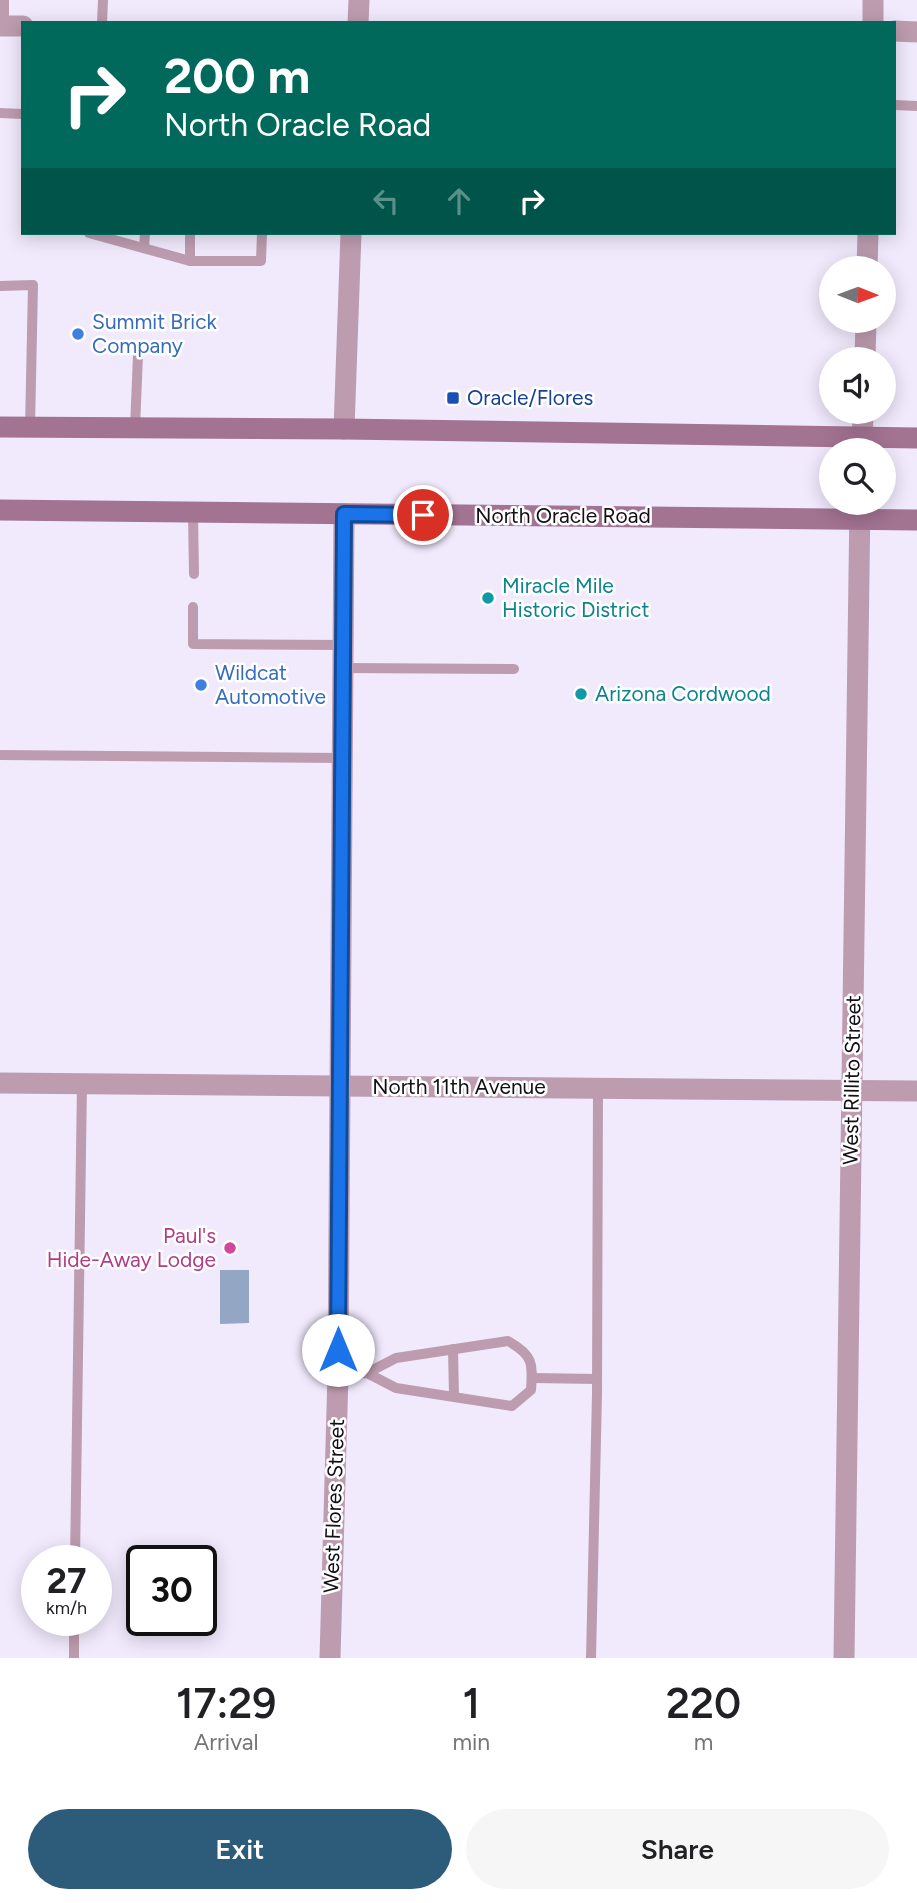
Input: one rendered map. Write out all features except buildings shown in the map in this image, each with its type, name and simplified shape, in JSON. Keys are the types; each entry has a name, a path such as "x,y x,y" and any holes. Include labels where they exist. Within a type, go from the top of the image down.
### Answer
{"main road":[{"path":"0,427 344,429 819,442"},
{"path":"896,440 917,438"},
{"name":"North Oracle Road","path":"0,510 344,514 819,510"},
{"name":"North Oracle Road","path":"888,515 917,520"}],"street":[{"path":"358,21 359,0"},
{"path":"873,0 873,21"},
{"path":"896,31 917,32"},
{"path":"344,429 351,235"},
{"path":"867,256 868,235"},
{"name":"West Flores Street","path":"330,1658 338,1374 344,514"},
{"name":"West Rillito Street","path":"844,1658 860,515"},
{"name":"North 11th Avenue","path":"0,1083 917,1091"}],"lane":[{"path":"4,0 9,26"},
{"path":"103,0 103,21"},
{"path":"896,106 917,106"},
{"path":"0,113 21,114"},
{"path":"144,248 145,235"},
{"path":"190,235 190,261"},
{"path":"112,236 190,261 261,261 262,235"},
{"path":"0,286 33,285 30,427"},
{"path":"135,428 138,355"},
{"path":"193,513 194,574"},
{"path":"193,607 193,644 343,645"},
{"path":"343,668 513,669"},
{"path":"0,755 343,758"},
{"path":"75,1545 82,1084"},
{"path":"591,1658 597,1379 598,1088"},
{"path":"338,1374 367,1373 396,1358 508,1341 524,1350 532,1367 531,1390 512,1406 396,1388 367,1373"},
{"path":"453,1349 454,1396"},
{"path":"532,1378 597,1379"},
{"path":"74,1636 74,1658"}],"water":[{"path":"220,1270 249,1270 249,1323 220,1324"}],"place":[{"name":"Summit Brick Company","path":"78,334"},
{"name":"Oracle/Flores","path":"453,398"},
{"name":"Miracle Mile Historic District","path":"488,598"},
{"name":"Wildcat Automotive","path":"201,685"},
{"name":"Arizona Cordwood","path":"581,694"},
{"name":"Paul's Hide-Away Lodge","path":"230,1248"}],"route":[{"path":"338,1350 344,514 423,515"}]}
